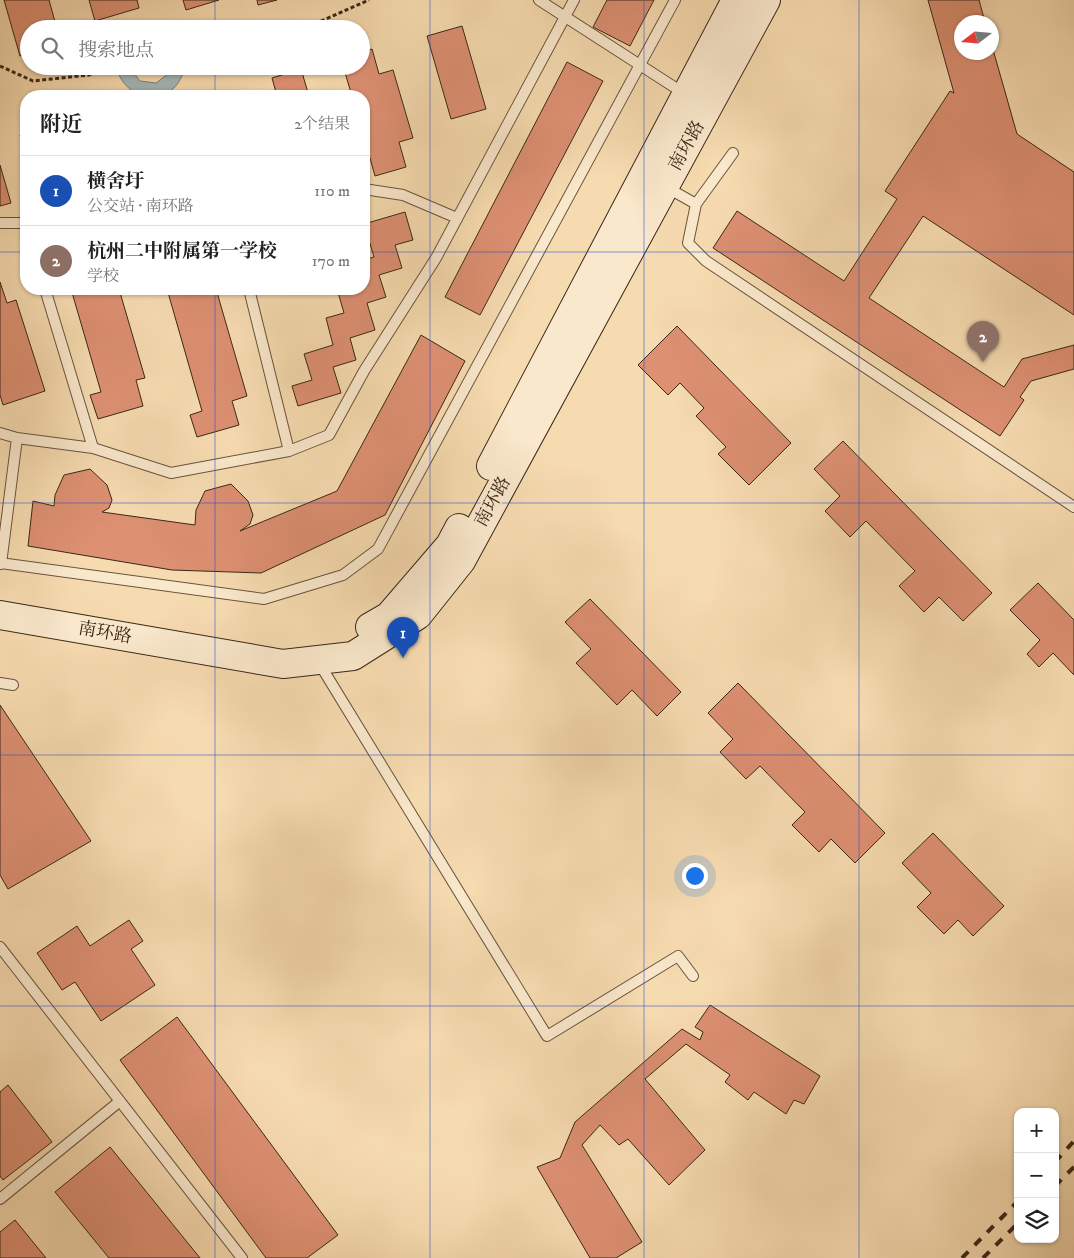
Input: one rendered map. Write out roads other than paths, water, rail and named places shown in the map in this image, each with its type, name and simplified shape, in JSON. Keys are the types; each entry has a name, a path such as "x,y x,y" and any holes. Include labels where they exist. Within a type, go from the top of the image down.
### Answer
{"main road":[{"name":"南环路","path":"0,603 261,646 346,641 389,616 450,545 736,0"},
{"name":"南环路","path":"0,615 284,664 353,656 418,614 461,561 766,0"}],"lane":[{"path":"539,0 564,18 640,64 686,95"},
{"path":"0,433 17,438 93,448 171,473 289,451 329,434 364,371 436,258 574,0"},
{"path":"17,438 1,564 264,599 343,575 378,549 675,0"},
{"path":"733,153 696,204 688,243 706,261 1074,507"},
{"path":"665,186 696,204"},
{"path":"370,189 403,195 457,218"},
{"path":"0,223 20,224"},
{"path":"47,295 93,448"},
{"path":"250,295 289,451"},
{"path":"318,660 547,1036 678,956 692,976"},
{"path":"0,683 14,685"},
{"path":"0,947 242,1258"},
{"path":"0,1198 120,1101"}],"railway":[{"path":"1059,1158 1074,1141"},
{"path":"1059,1182 1074,1167"},
{"path":"962,1258 1014,1205"},
{"path":"983,1258 1014,1227"}],"place":[{"name":"杭州二中附属第一学校","path":"983,362"},
{"name":"横舍圩","path":"403,658"}]}
